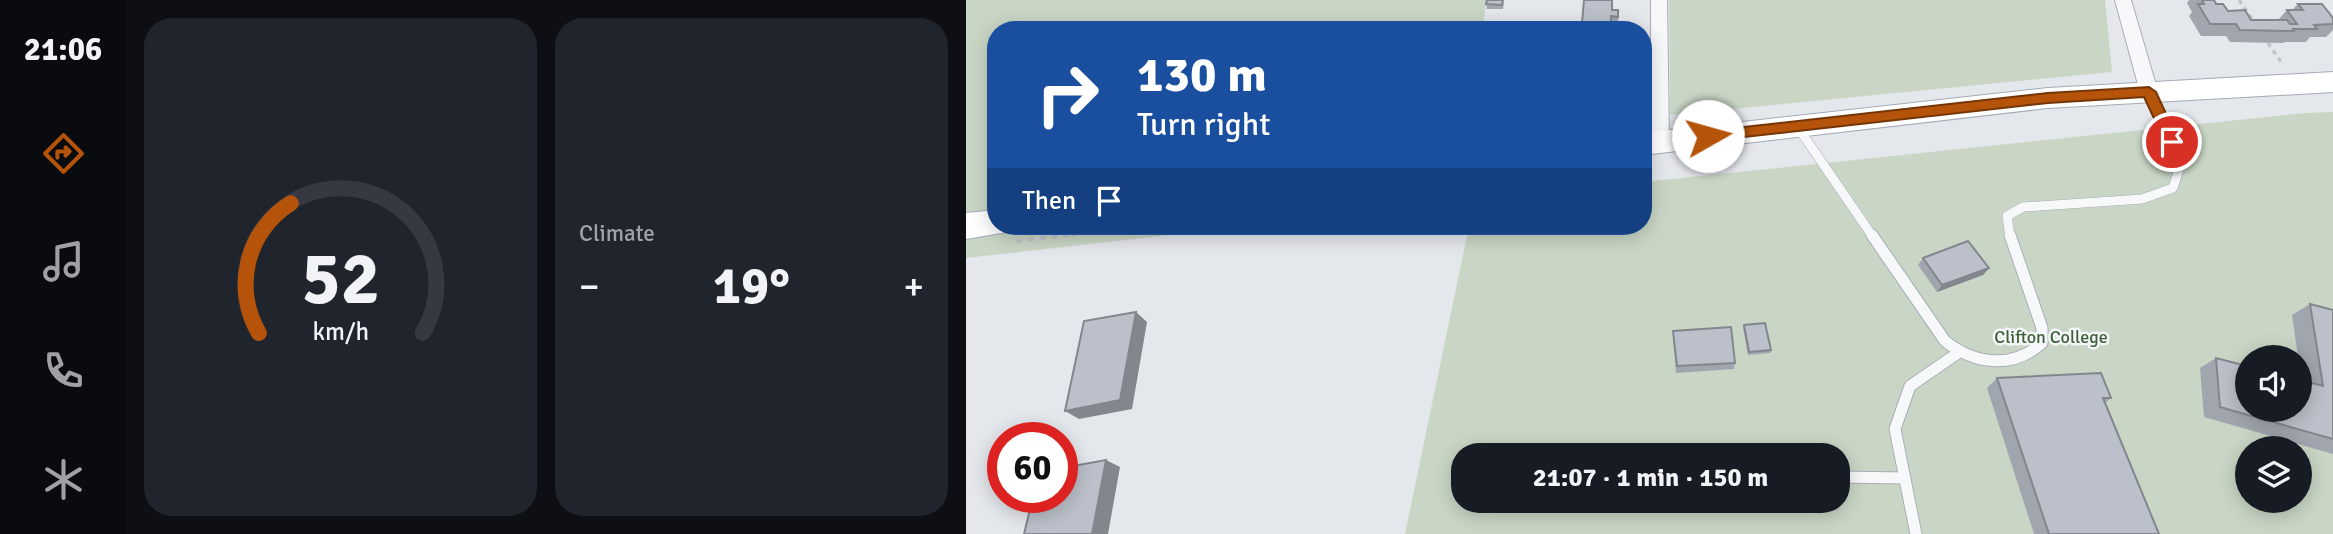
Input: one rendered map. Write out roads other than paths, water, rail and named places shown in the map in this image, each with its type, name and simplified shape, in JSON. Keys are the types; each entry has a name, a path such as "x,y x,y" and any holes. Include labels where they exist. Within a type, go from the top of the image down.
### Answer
{"main road":[{"path":"1652,143 2048,98 2333,82"},
{"path":"966,226 987,230"}],"street":[{"path":"1652,143 1659,0"},
{"path":"2123,0 2149,92"}],"lane":[{"path":"1797,126 1945,341 1958,353 1981,360 2026,356 2042,343 2042,328 2007,227 2007,216 2023,207 2142,199 2173,188 2180,166 2149,92"},
{"path":"1916,534 1895,429 1901,405 1910,386 1958,353"},
{"path":"1850,477 1905,478"}],"park label":[{"name":"Clifton College","path":"2051,337"}]}
